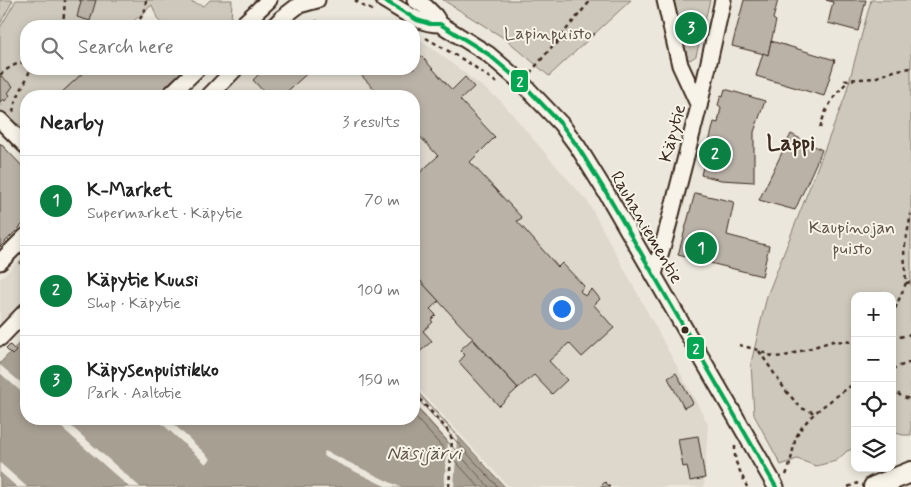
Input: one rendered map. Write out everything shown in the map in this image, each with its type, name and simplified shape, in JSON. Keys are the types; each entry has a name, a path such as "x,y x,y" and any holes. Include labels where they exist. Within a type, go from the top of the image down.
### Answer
{"main road":[{"path":"874,487 911,472"}],"street":[{"path":"247,20 269,0"},
{"path":"280,20 299,5 317,0"},
{"name":"Rauhaniementie","path":"384,0 417,20"},
{"name":"Rauhaniementie","path":"415,0 426,7 440,24 488,54 522,83 561,124 608,194 780,483"},
{"path":"665,0 680,65 699,106"},
{"name":"Käpytie","path":"654,274 699,106 723,0"},
{"name":"Rauhaniementie","path":"420,21 430,24 440,24"},
{"path":"175,90 191,75"},
{"path":"215,90 229,75"},
{"path":"7,119 20,137"},
{"path":"0,262 20,242"},
{"path":"0,338 20,317"}],"path":[{"path":"63,20 65,0"},
{"path":"139,20 145,10 146,0"},
{"path":"355,0 363,6"},
{"path":"529,74 591,0"},
{"path":"553,45 579,36 595,34"},
{"path":"422,35 469,63 500,85"},
{"path":"0,75 9,67 20,62"},
{"path":"844,80 874,78 897,70 911,68"},
{"path":"22,90 28,75"},
{"path":"820,128 828,104 849,80"},
{"path":"7,119 12,113 14,102 20,93"},
{"path":"896,307 906,283 904,250 911,214"},
{"path":"672,262 674,280"},
{"path":"906,283 911,282"},
{"path":"896,338 911,334"},
{"path":"739,345 774,357 785,356 833,341 851,342"},
{"path":"758,350 800,408 815,413"},
{"path":"896,368 911,362"},
{"path":"780,483 789,469 795,440 801,429 815,413 851,386"},
{"path":"896,392 902,397 911,399"},
{"path":"420,400 446,428 452,440 449,487"},
{"path":"740,449 735,441 735,460 747,487"}],"shaded area":[{"path":"420,40 501,101 588,202 708,424 704,487 509,487 420,391 420,90 229,90 242,75 420,75"},
{"path":"20,259 20,310 0,329 0,279"}],"green space":[{"path":"0,0 13,0 0,24"},
{"path":"16,0 189,0 204,6 210,0 232,0 231,20 158,20 152,5 135,20 20,20 20,75 81,75 64,90 20,90 20,125 0,113 0,28"},
{"name":"Lapinpuisto","path":"443,0 631,0 549,76 507,40"},
{"path":"672,0 710,0 696,56 690,60 685,57"},
{"name":"Kaupinojan puisto","path":"871,0 911,0 911,435 896,433 896,292 851,292 851,450 836,461 816,466 797,459 781,465 754,415 751,363 767,296 845,97"}],"water":[{"name":"Näsijärvi","path":"20,342 20,425 420,425 420,395 505,487 0,487 0,363"}],"pier":[{"path":"0,365 20,382 20,391 0,373"},
{"path":"420,397 457,437 454,487 444,487 448,441 420,410"},
{"path":"59,425 70,425 140,487 129,487"},
{"path":"164,425 174,425 211,459 206,464"},
{"path":"325,451 400,487 387,487 323,456"},
{"path":"0,463 27,487 17,487 0,472"}],"building":[{"path":"79,0 96,0 90,20 77,17 81,1"},
{"path":"744,0 778,0 773,19 776,21 768,55 732,46"},
{"path":"826,0 866,0 858,31 828,23 833,2"},
{"path":"771,41 835,60 824,96 756,76 763,53 768,55"},
{"path":"420,55 452,90 465,77 474,87 460,100 495,137 470,162 522,218 517,221 558,267 562,263 584,286 580,291 585,296 592,289 600,299 594,305 614,328 582,357 569,343 549,361 567,380 552,394 534,375 518,388 420,281 420,172 438,156 420,136 420,90 375,90 361,75 420,75"},
{"path":"81,75 178,75 162,90 64,90"},
{"path":"258,75 305,75 289,90 262,90 253,80"},
{"path":"0,77 13,86 8,93 10,95 5,101 3,99 0,102"},
{"path":"725,89 765,101 754,132 754,182 721,180 701,175 714,122 718,123 721,107 718,105"},
{"path":"791,134 822,150 795,210 759,200"},
{"path":"0,143 20,164 20,227 0,247"},
{"path":"695,193 734,202 727,235 769,246 762,276 678,255"},
{"path":"420,280 439,301 430,309 436,315 431,320 433,322 423,331 432,341 420,352"},
{"path":"472,339 518,388 499,406 459,362 465,355 460,350"},
{"path":"10,345 16,351 12,355 6,349"},
{"path":"676,373 693,403 684,408 668,378"},
{"path":"698,436 705,478 690,481 687,466 683,467 678,439"},
{"path":"605,482 610,487 600,487"}],"transit line":[{"name":"2","path":"384,0 417,20"},
{"name":"2","path":"420,21 430,24 440,24 488,54 522,83 561,124 578,147 607,194 776,487"}],"place":[{"name":"Käpysenpuistikko","path":"691,28"},
{"name":"Käpytie Kuusi","path":"715,154"},
{"name":"K-Market","path":"701,248"}],"district":[{"name":"Lappi","path":"791,142"}]}
